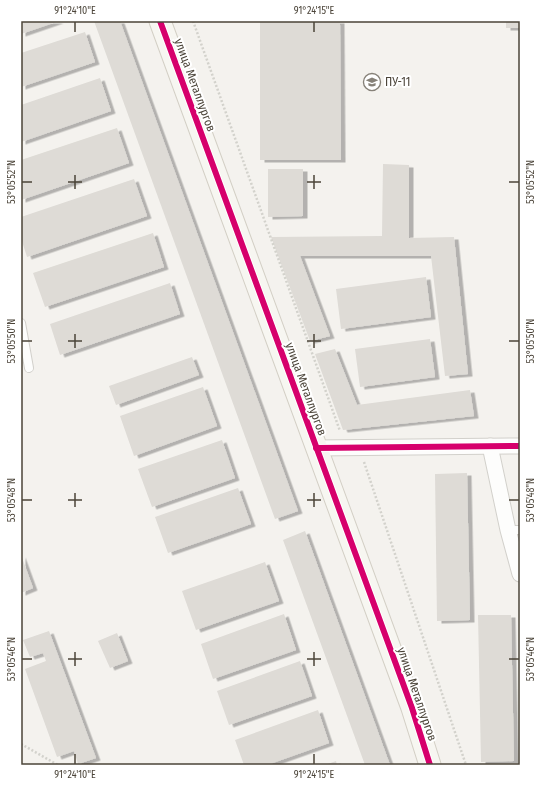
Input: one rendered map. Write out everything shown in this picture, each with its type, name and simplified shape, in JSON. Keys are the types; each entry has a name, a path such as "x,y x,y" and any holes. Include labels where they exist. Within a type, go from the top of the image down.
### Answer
{"street":[{"name":"улица Металлургов","path":"160,21 412,708 430,765"},
{"path":"490,446 514,530 520,574"},
{"path":"316,448 520,446"}],"lane":[{"path":"21,323 29,368"}],"path":[{"path":"193,21 338,430 360,448 466,765"},
{"path":"21,744 58,765"}],"building":[{"path":"21,21 59,21 21,34"},
{"path":"94,21 120,21 298,511 275,519"},
{"path":"260,21 340,21 341,160 260,160"},
{"path":"506,21 520,21 520,28 506,28"},
{"path":"85,32 95,62 21,87 21,53"},
{"path":"100,78 111,111 21,142 21,105"},
{"path":"117,128 129,163 21,200 21,160"},
{"path":"383,164 409,165 409,238 454,237 468,374 445,376 431,256 300,256 330,336 310,341 271,237 382,236"},
{"path":"268,169 303,169 303,216 268,217"},
{"path":"134,179 147,216 27,257 21,238 21,217"},
{"path":"153,233 164,267 45,307 33,273"},
{"path":"426,277 431,317 341,329 336,289"},
{"path":"170,283 180,314 60,355 50,324"},
{"path":"430,339 435,377 360,387 355,349"},
{"path":"335,349 357,405 470,390 474,416 343,430 315,354"},
{"path":"192,357 199,375 116,405 109,386"},
{"path":"203,387 217,426 134,456 120,416"},
{"path":"222,440 235,478 152,507 138,469"},
{"path":"467,473 470,620 437,621 435,474"},
{"path":"238,488 251,524 168,553 155,517"},
{"path":"305,531 390,765 365,765 283,540"},
{"path":"21,555 33,588 21,593"},
{"path":"265,562 279,601 196,630 182,591"},
{"path":"284,614 296,650 213,679 201,644"},
{"path":"478,615 511,615 514,761 481,762"},
{"path":"49,631 96,758 78,764 74,751 57,757 25,669 46,661 43,653 30,657 23,640"},
{"path":"117,633 128,661 110,668 98,641"},
{"path":"300,661 312,696 229,725 217,691"},
{"path":"318,710 329,743 267,765 244,765 235,740"},
{"path":"336,761 337,765 325,765"}],"cycle path":[{"path":"160,21 412,708 430,765"},
{"path":"316,448 520,446"}],"place":[{"name":"ПУ-11","path":"372,82"}]}
